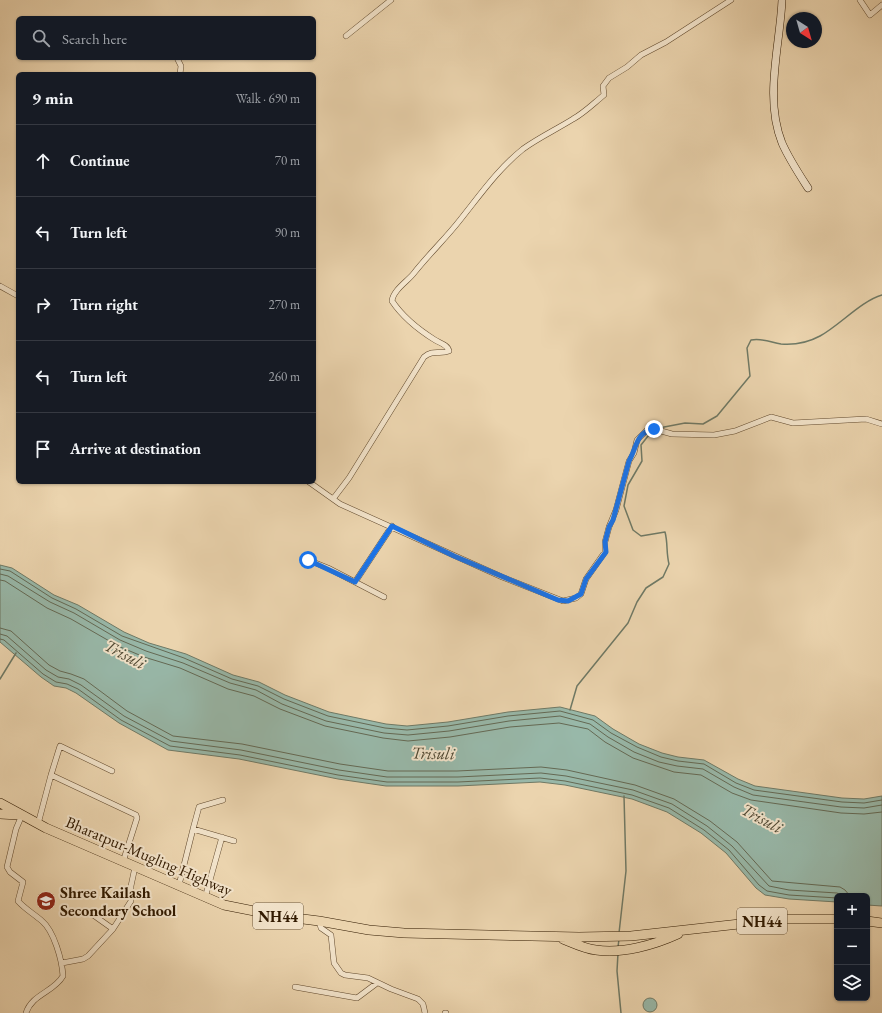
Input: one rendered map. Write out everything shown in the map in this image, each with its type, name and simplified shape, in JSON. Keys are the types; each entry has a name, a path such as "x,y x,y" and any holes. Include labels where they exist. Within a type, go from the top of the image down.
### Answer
{"highway":[{"name":"Bharatpur-Mugling Highway","path":"0,802 38,824 123,862 179,885 205,898 246,911 319,921 369,930 404,933 598,937 630,936 686,930"},
{"name":"Bharatpur-Mugling Highway","path":"0,814 22,815"},
{"name":"NH44","path":"686,930 785,919 834,919"},
{"path":"870,921 882,923"},
{"name":"Bharatpur-Mugling Highway","path":"554,936 596,950 630,949 660,942 686,930"}],"street":[{"path":"346,36 390,0"},
{"path":"333,500 349,478 424,357 431,352 449,352 446,346 424,333 402,313 392,301 394,294 410,279 503,167 524,149 575,119 604,94 603,86 609,78 627,67 641,55 666,42 731,0"},
{"path":"782,0 774,75 775,108 782,142 808,188"},
{"path":"860,0 870,15 882,5"},
{"path":"178,60 181,66 180,72"},
{"path":"0,286 16,295"},
{"path":"311,484 333,500 506,579 558,600 568,601 581,594 586,579 606,552 605,542 616,510 629,461 634,453 637,440 646,430 654,429 672,434 714,435 735,431 771,418 793,423 866,419 882,424"},
{"path":"355,582 392,526"},
{"path":"308,560 384,597"},
{"path":"38,824 60,746 112,771"},
{"path":"51,775 136,815 137,818 123,862"},
{"path":"179,885 199,807 223,800"},
{"path":"22,815 16,829 7,867 10,872 23,882 18,901 46,925 62,963 63,976 61,980 31,1003 26,1013"},
{"path":"193,829 234,841"},
{"path":"205,898 222,837"},
{"path":"62,963 83,959 88,956 113,929 131,901 131,886 135,867"},
{"path":"74,914 89,912 113,929"},
{"path":"319,921 321,928 331,935 332,956 337,969 345,975 368,978 420,1000 423,1004 425,1013"},
{"path":"295,987 357,998 377,983"}],"water":[{"name":"Trisuli","path":"0,565 12,568 54,595 78,605 124,632 149,643 186,654 233,675 259,682 285,695 329,712 386,724 407,726 448,722 508,712 560,707 595,716 613,729 639,744 662,753 678,757 704,760 738,779 755,786 842,798 864,799 882,796 882,906 870,905 870,893 834,893 834,902 789,899 765,895 756,888 726,853 701,833 667,812 632,799 565,785 540,782 458,786 386,786 338,779 239,759 168,750 119,723 76,693 66,688 54,686 41,677 0,642"},
{"path":"647,998 653,998 657,1002 657,1008 653,1012 647,1012 643,1008 643,1002"}],"waterway":[{"path":"659,428 685,423 703,424 717,416 750,376 747,348 751,340 763,340 781,344 801,343 811,340 827,332 858,308 882,295"},
{"path":"570,710 577,686 628,623 637,602 646,588 663,577 669,564 665,532 641,536 633,530 624,506 628,485 642,461 641,445 652,431"},
{"path":"0,679 16,653"},
{"path":"619,933 626,871 624,796"},
{"path":"618,947 619,939"},
{"path":"618,953 617,971 621,1013"}],"place":[{"name":"Shree Kailash Secondary School","path":"46,901"}],"route":[{"path":"308,560 311,560 355,582 392,526 454,556 558,600 568,601 576,598 581,594 586,579 606,552 605,542 609,527 613,520 629,461 634,453 637,440 646,430 654,429"}]}
